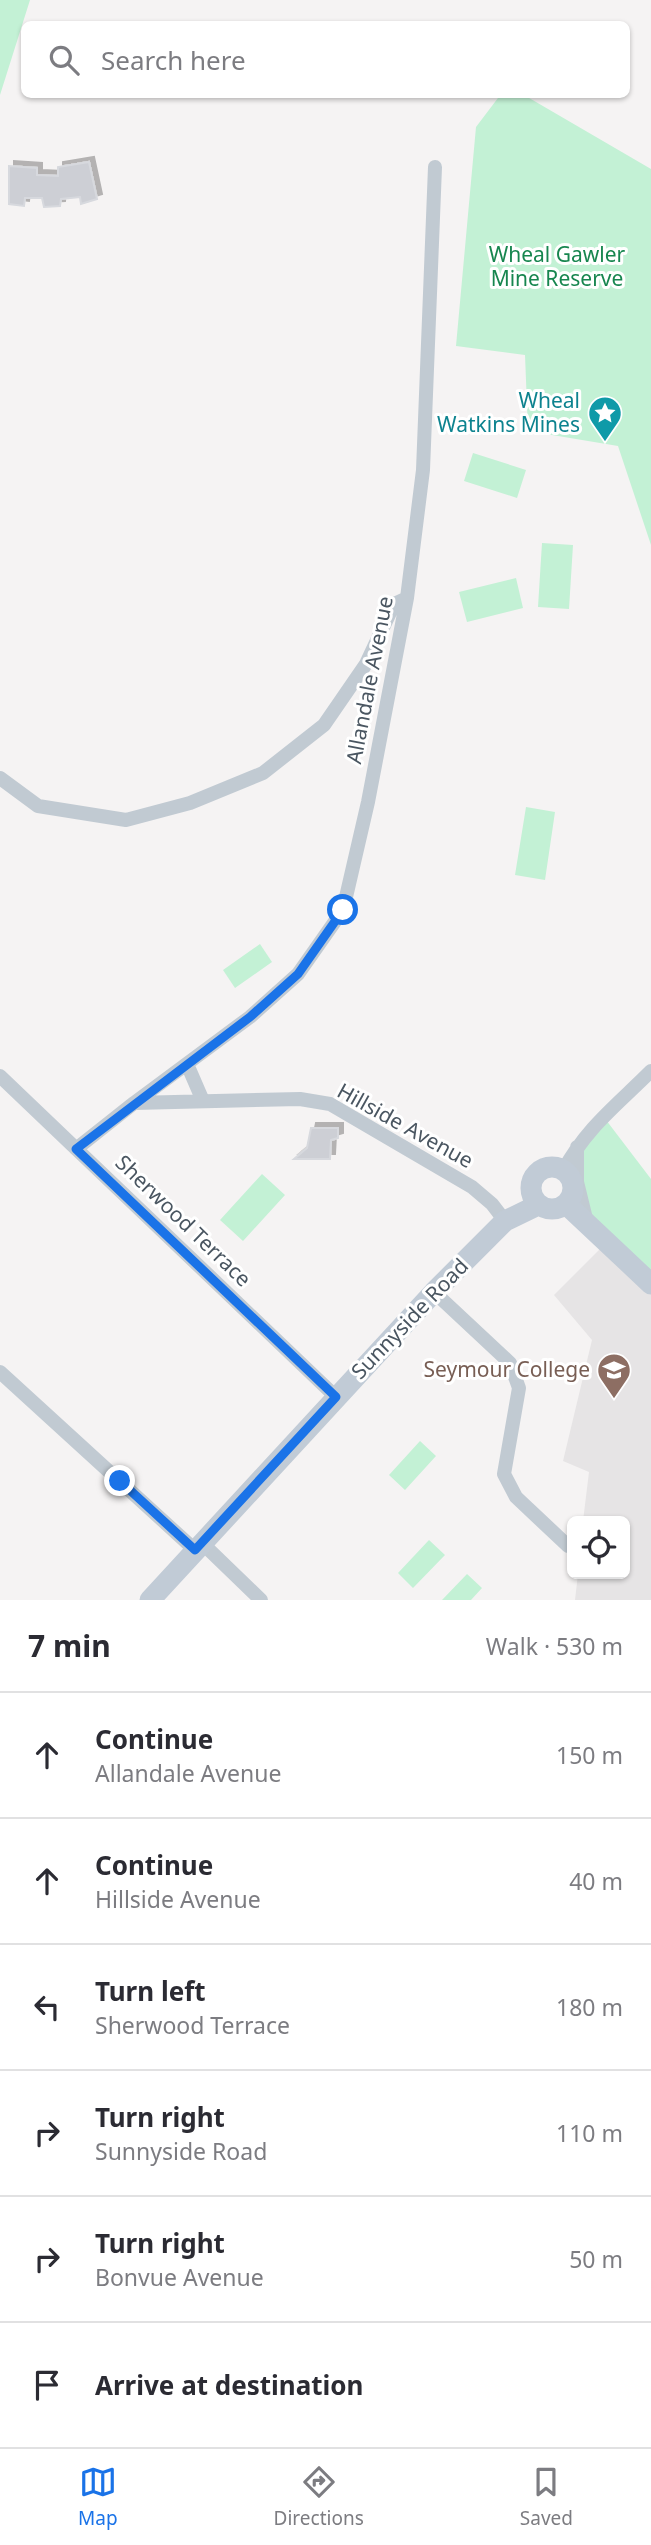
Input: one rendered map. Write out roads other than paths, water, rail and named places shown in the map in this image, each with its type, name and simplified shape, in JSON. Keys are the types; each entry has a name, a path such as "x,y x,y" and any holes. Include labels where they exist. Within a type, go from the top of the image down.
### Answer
{"street":[{"name":"Allandale Avenue","path":"134,1103 250,1017 298,974 343,910 368,802 407,598 423,470 435,167"},
{"path":"0,778 38,806 127,820 190,803 264,773 324,725 366,664 394,604 407,598"},
{"path":"187,1064 203,1101"},
{"path":"563,1171 577,1146 594,1125 651,1071"},
{"name":"Sherwood Terrace","path":"0,1076 336,1397"},
{"name":"Hillside Avenue","path":"134,1103 300,1099 330,1104 472,1187 492,1204 505,1221"},
{"path":"76,1149 134,1103"},
{"path":"577,1146 577,1182 587,1223"},
{"path":"551,1167 563,1171 569,1176 573,1186 571,1197 566,1204 555,1209 538,1205 531,1192 535,1175 551,1167"},
{"path":"566,1204 651,1284"},
{"name":"Sunnyside Road","path":"150,1600 435,1292 505,1221 538,1205"},
{"path":"435,1292 510,1363 519,1388 504,1474 516,1497 567,1545"},
{"path":"0,1372 261,1600"}],"place":[{"name":"Wheal Watkins Mines","path":"605,443"},
{"name":"Seymour College","path":"614,1400"}],"park label":[{"name":"Wheal Gawler Mine Reserve","path":"557,267"}]}
